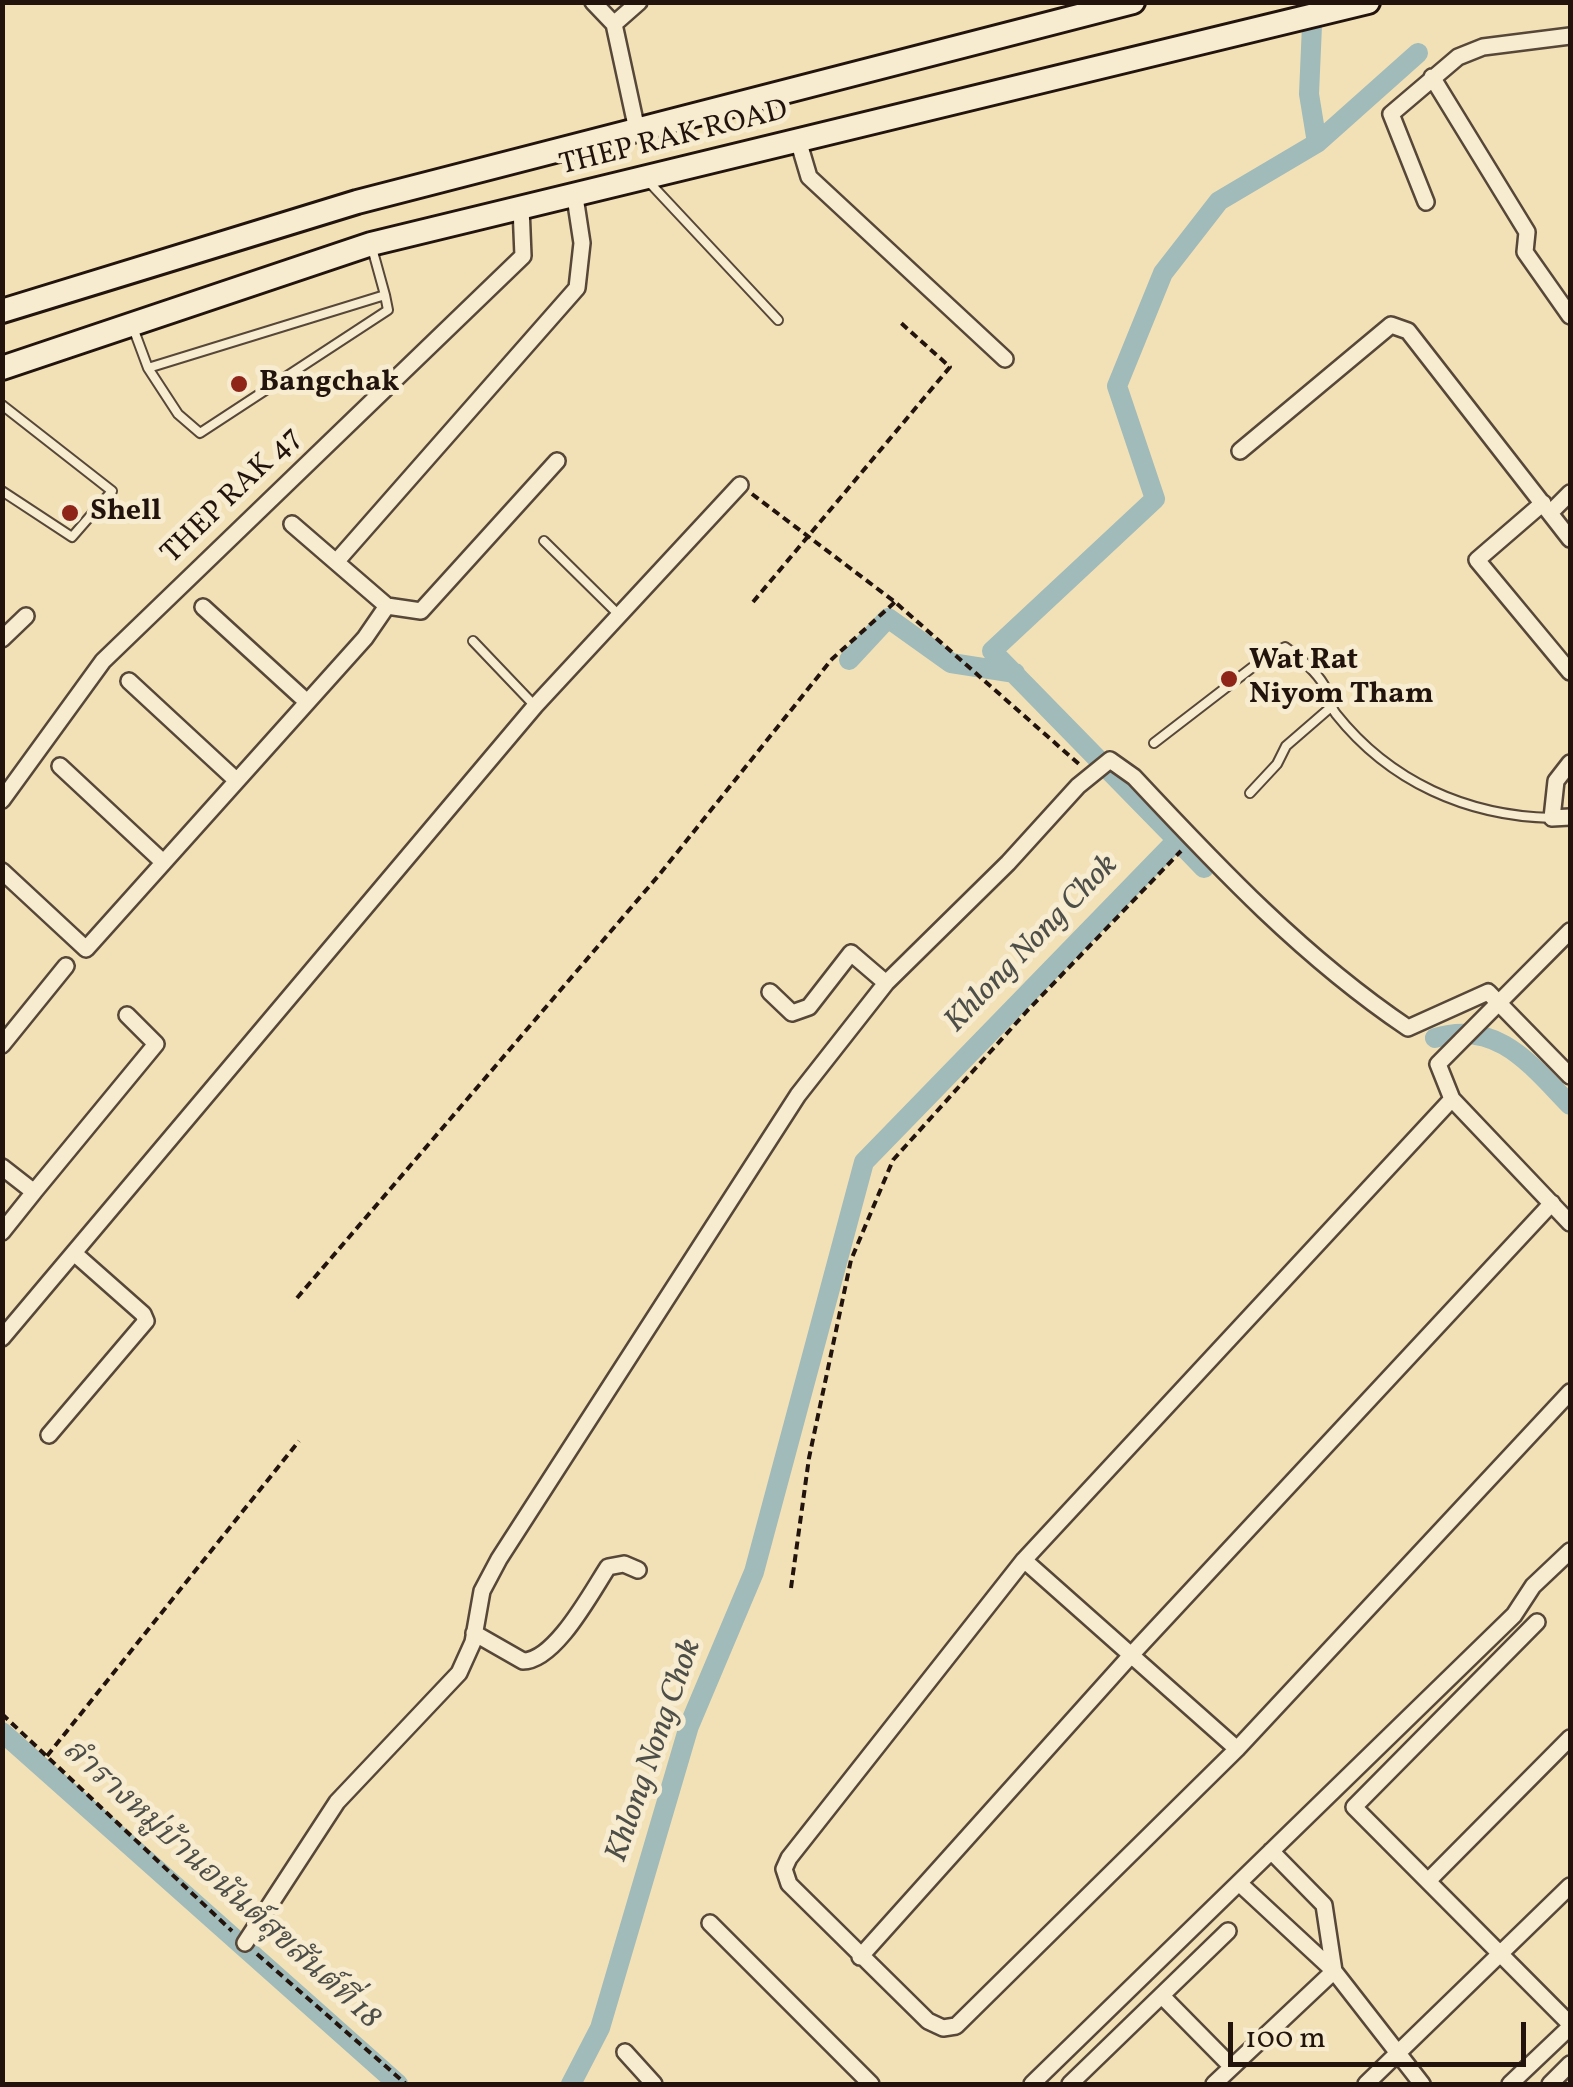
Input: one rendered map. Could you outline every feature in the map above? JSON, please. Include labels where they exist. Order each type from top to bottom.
[{"type":"main road","name":"THEP RAK ROAD","points":[[2,311],[358,202],[1132,2]]},
{"type":"main road","name":"THEP RAK ROAD","points":[[2,368],[370,244],[1363,4]]},
{"type":"street","points":[[593,2],[614,24],[637,130]]},
{"type":"street","points":[[614,24],[640,2]]},
{"type":"street","points":[[1426,202],[1391,114],[1458,57],[1483,47],[1570,36]]},
{"type":"street","points":[[1432,77],[1526,230],[1525,252],[1570,316]]},
{"type":"street","points":[[798,140],[809,177],[1005,359]]},
{"type":"street","points":[[336,562],[577,288],[582,243],[575,197]]},
{"type":"street","name":"THEP RAK 47","points":[[2,800],[103,661],[523,256],[521,207]]},
{"type":"street","points":[[1240,451],[1391,326],[1408,330],[1570,539]]},
{"type":"street","points":[[292,524],[387,606],[420,611],[558,461]]},
{"type":"street","points":[[2,1338],[187,1125],[535,706],[740,485]]},
{"type":"street","points":[[1570,493],[1477,560],[1570,672]]},
{"type":"street","points":[[2,870],[86,948],[307,702],[387,606]]},
{"type":"street","points":[[204,607],[307,702]]},
{"type":"street","points":[[2,639],[26,616]]},
{"type":"street","points":[[129,682],[236,780]]},
{"type":"street","points":[[245,1944],[337,1802],[459,1673],[474,1633],[476,1609],[491,1574],[798,1095],[886,982],[1008,863],[1090,774],[1110,760],[1134,777],[1301,947],[1408,1028],[1488,992],[1495,1004],[1570,1076]]},
{"type":"street","points":[[1570,763],[1556,781],[1552,818],[1570,818]]},
{"type":"street","points":[[60,766],[163,862]]},
{"type":"street","points":[[1570,931],[1438,1064],[1452,1098],[1570,1222]]},
{"type":"street","points":[[770,992],[792,1013],[800,1012],[808,1008],[851,954],[886,982]]},
{"type":"street","points":[[2,1045],[66,966]]},
{"type":"street","points":[[2,1232],[156,1044],[127,1015]]},
{"type":"street","points":[[1452,1098],[1024,1560],[784,1869],[789,1884],[928,2021],[943,2028],[956,2026],[1236,1749],[1570,1392]]},
{"type":"street","points":[[2,1167],[34,1192]]},
{"type":"street","points":[[860,1957],[1133,1653],[1552,1203]]},
{"type":"street","points":[[49,1436],[146,1322],[144,1314],[74,1253]]},
{"type":"street","points":[[1032,2084],[1514,1614],[1533,1586],[1570,1551]]},
{"type":"street","points":[[1024,1560],[1133,1653],[1236,1749]]},
{"type":"street","points":[[474,1633],[523,1661],[532,1661],[552,1648],[608,1567],[624,1564],[638,1570]]},
{"type":"street","points":[[1510,2084],[1570,2026],[1354,1807],[1536,1622]]},
{"type":"street","points":[[1428,1881],[1570,1738]]},
{"type":"street","points":[[1271,1852],[1324,1905],[1334,1972]]},
{"type":"street","points":[[1239,1883],[1334,1972],[1422,2084]]},
{"type":"street","points":[[1366,2084],[1570,1886]]},
{"type":"street","points":[[710,1923],[846,2054],[870,2084]]},
{"type":"street","points":[[1070,2084],[1228,1931]]},
{"type":"street","points":[[1214,2084],[1334,1972]]},
{"type":"street","points":[[1162,1996],[1232,2067]]},
{"type":"street","points":[[625,2052],[652,2084]]},
{"type":"street","points":[[1550,2084],[1570,2064]]},
{"type":"lane","points":[[645,178],[778,320]]},
{"type":"lane","points":[[132,324],[148,368],[178,414],[200,433],[388,310],[370,244]]},
{"type":"lane","points":[[148,368],[384,295]]},
{"type":"lane","points":[[2,405],[112,491],[72,536],[2,491]]},
{"type":"lane","points":[[544,540],[618,614]]},
{"type":"lane","points":[[473,641],[535,706]]},
{"type":"lane","points":[[1154,743],[1283,647],[1322,682],[1331,707],[1407,780],[1454,802],[1505,817],[1552,818]]},
{"type":"lane","points":[[1250,793],[1277,764],[1290,742],[1331,707]]},
{"type":"path","points":[[753,602],[950,367],[901,323]]},
{"type":"path","points":[[740,485],[895,602],[1090,774]]},
{"type":"path","points":[[297,1298],[659,876],[832,659],[895,602]]},
{"type":"path","points":[[791,1588],[808,1458],[850,1260],[893,1160],[1027,1011],[1192,839]]},
{"type":"path","points":[[47,1756],[299,1441]]},
{"type":"path","points":[[2,1714],[245,1944],[406,2084]]},
{"type":"waterway","points":[[1313,2],[1309,94],[1317,143]]},
{"type":"waterway","name":"Khlong Nong Chok","points":[[571,2084],[600,2028],[689,1726],[754,1572],[864,1162],[1177,840],[992,651],[1155,499],[1117,386],[1163,273],[1219,201],[1317,143],[1418,53]]},
{"type":"waterway","points":[[849,660],[888,618],[951,663],[1015,673]]},
{"type":"waterway","points":[[1177,840],[1204,868]]},
{"type":"waterway","points":[[1435,1038],[1457,1034],[1495,1040],[1526,1061],[1570,1105]]},
{"type":"waterway","name":"ลำรางหมู่บ้านอนันต์สุขสันต์ที่ 18","points":[[2,1732],[398,2084]]},
{"type":"place","name":"Bangchak","points":[[239,384]]},
{"type":"place","name":"Shell","points":[[70,513]]},
{"type":"place","name":"Wat Rat Niyom Tham","points":[[1229,679]]}]
